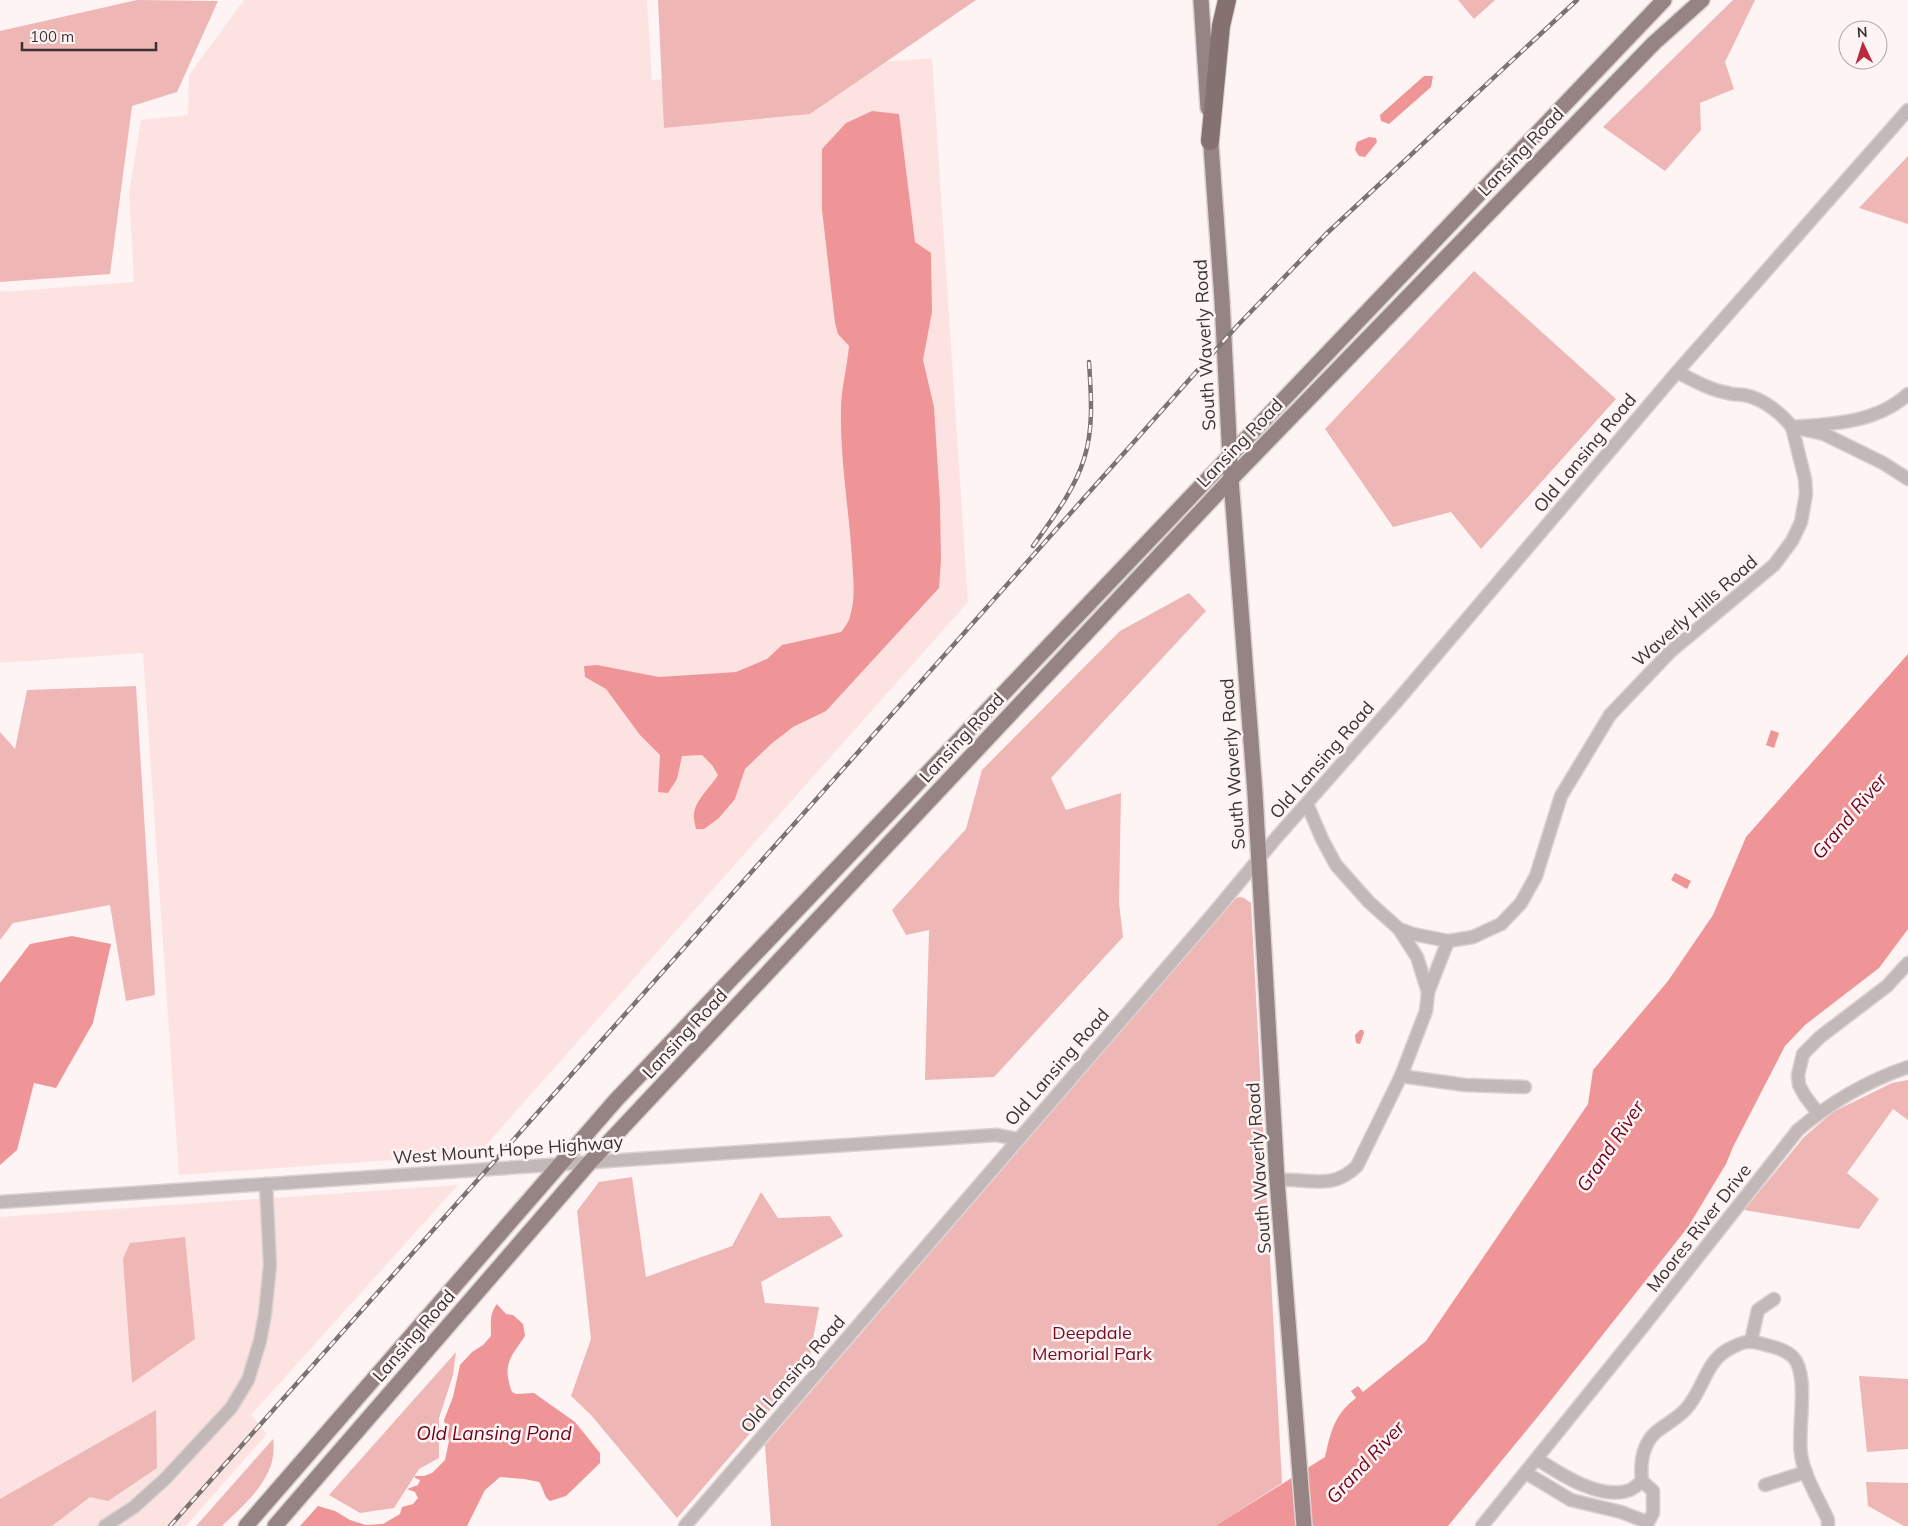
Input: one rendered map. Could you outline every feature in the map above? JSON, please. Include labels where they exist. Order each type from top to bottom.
[{"type":"highway","points":[[1210,140],[1221,26],[1227,0]]},
{"type":"main road","name":"South Waverly Road","points":[[1200,0],[1278,1180],[1304,1526]]},
{"type":"main road","name":"Lansing Road","points":[[246,1526],[616,1100],[1664,0]]},
{"type":"main road","name":"Lansing Road","points":[[274,1526],[590,1162],[1231,479],[1654,43],[1702,0]]},
{"type":"street","name":"Old Lansing Road","points":[[685,1526],[1677,372],[1908,110]]},
{"type":"street","points":[[1677,372],[1728,394],[1745,395],[1785,418],[1792,427],[1824,434],[1884,463],[1908,479]]},
{"type":"street","points":[[1792,427],[1826,425],[1870,417],[1886,410],[1908,394]]},
{"type":"street","name":"Waverly Hills Road","points":[[1448,941],[1473,937],[1501,924],[1521,903],[1536,876],[1561,796],[1610,715],[1670,652],[1774,565],[1792,541],[1801,522],[1806,494],[1805,480],[1792,427]]},
{"type":"street","points":[[1307,804],[1336,865],[1369,902],[1399,929],[1417,957],[1428,992]]},
{"type":"street","points":[[1278,1180],[1332,1181],[1348,1175],[1358,1166],[1401,1076],[1426,1011],[1428,992],[1448,941],[1413,934],[1399,929]]},
{"type":"street","points":[[1818,1113],[1799,1085],[1798,1075],[1804,1054],[1820,1037],[1887,986],[1908,963]]},
{"type":"street","name":"Moores River Drive","points":[[1482,1526],[1798,1130],[1818,1113],[1855,1089],[1884,1075],[1908,1067]]},
{"type":"street","points":[[1401,1076],[1465,1085],[1525,1087]]},
{"type":"street","name":"West Mount Hope Highway","points":[[0,1202],[996,1135],[1018,1139]]},
{"type":"street","points":[[105,1526],[134,1507],[165,1479],[231,1408],[248,1380],[266,1314],[270,1265],[266,1184]]},
{"type":"street","points":[[1751,1340],[1758,1310],[1774,1299]]},
{"type":"street","points":[[1526,1473],[1571,1500],[1621,1512],[1647,1524],[1653,1513],[1653,1491],[1642,1481],[1640,1465],[1646,1447],[1655,1434],[1686,1409],[1696,1396],[1712,1362],[1724,1351],[1751,1340],[1778,1348],[1792,1356],[1798,1364],[1802,1384],[1800,1454],[1806,1472],[1828,1520],[1828,1526]]},
{"type":"street","points":[[1537,1459],[1578,1484],[1612,1492],[1630,1490],[1642,1481]]},
{"type":"street","points":[[1765,1485],[1806,1472]]},
{"type":"shaded area","points":[[244,0],[647,0],[652,80],[932,58],[968,602],[478,1154],[179,1175],[143,653],[0,663],[0,292],[134,282],[129,193],[141,120],[188,115],[189,75]]},
{"type":"shaded area","points":[[458,1185],[251,1415],[267,1434],[186,1526],[0,1526],[0,1217]]},
{"type":"green space","points":[[137,0],[218,1],[177,92],[132,106],[110,274],[0,282],[0,31]]},
{"type":"green space","points":[[658,0],[976,0],[810,114],[664,128]]},
{"type":"green space","points":[[1458,0],[1495,0],[1474,19]]},
{"type":"green space","points":[[1733,0],[1755,0],[1725,62],[1734,89],[1700,103],[1701,130],[1665,171],[1603,127]]},
{"type":"green space","points":[[1908,156],[1908,224],[1859,208]]},
{"type":"green space","points":[[1474,271],[1616,399],[1481,549],[1451,512],[1393,527],[1325,429]]},
{"type":"green space","points":[[1189,593],[1206,611],[1051,778],[1066,810],[1121,793],[1119,903],[1123,937],[994,1077],[925,1080],[929,930],[906,935],[892,910],[966,829],[982,770],[1120,631]]},
{"type":"green space","points":[[136,686],[155,995],[126,1001],[110,905],[13,923],[0,940],[0,732],[15,749],[27,690]]},
{"type":"green space","name":"Deepdale Memorial Park","points":[[1240,897],[1251,903],[1282,1483],[1215,1526],[771,1526],[765,1445],[1236,898]]},
{"type":"green space","points":[[1908,1080],[1908,1120],[1893,1109],[1847,1173],[1879,1199],[1859,1229],[1744,1210],[1804,1137],[1833,1112],[1892,1083]]},
{"type":"green space","points":[[632,1177],[646,1277],[732,1246],[761,1192],[778,1218],[830,1216],[843,1236],[761,1282],[765,1303],[819,1307],[808,1366],[677,1518],[591,1415],[571,1396],[591,1339],[577,1211],[599,1182]]},
{"type":"green space","points":[[185,1237],[195,1339],[132,1383],[123,1259],[130,1243]]},
{"type":"green space","points":[[456,1352],[453,1375],[439,1418],[439,1458],[419,1469],[394,1508],[360,1513],[329,1495]]},
{"type":"green space","points":[[1859,1376],[1908,1379],[1908,1449],[1867,1452]]},
{"type":"green space","points":[[156,1410],[157,1468],[108,1501],[90,1497],[52,1526],[0,1526],[0,1499]]},
{"type":"green space","points":[[273,1439],[274,1452],[271,1465],[259,1488],[222,1526],[196,1526]]},
{"type":"green space","points":[[1866,1482],[1908,1483],[1908,1526],[1904,1526],[1868,1506]]},
{"type":"water","points":[[1424,76],[1433,76],[1431,87],[1389,124],[1381,121],[1380,115]]},
{"type":"water","points":[[872,111],[899,114],[915,242],[931,253],[932,312],[923,360],[934,407],[940,503],[941,560],[939,588],[826,711],[793,727],[771,744],[745,769],[735,799],[719,818],[704,829],[696,829],[695,808],[718,775],[712,765],[702,755],[682,756],[677,779],[668,793],[658,792],[660,755],[640,735],[606,689],[585,677],[584,666],[597,665],[659,677],[736,672],[767,659],[782,645],[841,632],[848,623],[852,609],[854,588],[842,447],[841,410],[849,346],[838,334],[835,323],[822,210],[822,149],[846,123]]},
{"type":"water","points":[[1369,137],[1376,138],[1377,142],[1365,157],[1359,156],[1355,150],[1357,142]]},
{"type":"water","name":"Grand River","points":[[1908,654],[1908,929],[1879,968],[1805,1025],[1785,1046],[1726,1164],[1688,1227],[1544,1409],[1448,1526],[1215,1526],[1325,1457],[1334,1424],[1343,1411],[1356,1398],[1351,1391],[1358,1386],[1363,1392],[1426,1341],[1588,1104],[1593,1070],[1668,981],[1713,915],[1746,837]]},
{"type":"water","points":[[1771,730],[1779,733],[1774,748],[1766,745]]},
{"type":"water","points":[[1675,873],[1691,881],[1687,889],[1671,880]]},
{"type":"water","points":[[72,936],[111,944],[93,1023],[56,1088],[34,1083],[17,1150],[0,1165],[0,983],[30,944]]},
{"type":"water","points":[[1360,1030],[1363,1030],[1364,1033],[1360,1044],[1356,1043],[1355,1035]]},
{"type":"water","name":"Old Lansing Pond","points":[[497,1304],[506,1314],[513,1315],[523,1324],[525,1336],[512,1356],[508,1368],[512,1392],[516,1394],[534,1393],[575,1422],[600,1453],[600,1463],[566,1496],[550,1501],[539,1482],[500,1477],[485,1490],[467,1526],[300,1526],[318,1506],[335,1511],[350,1520],[366,1525],[383,1524],[400,1514],[402,1507],[413,1504],[418,1498],[415,1492],[407,1489],[418,1485],[420,1480],[415,1478],[415,1476],[424,1476],[432,1473],[445,1460],[449,1441],[444,1420],[453,1397],[460,1365],[491,1336],[492,1315]]},
{"type":"railway","points":[[170,1526],[1237,326],[1326,234],[1577,0]]},
{"type":"railway","points":[[1033,546],[1068,493],[1084,459],[1091,423],[1089,362]]}]
